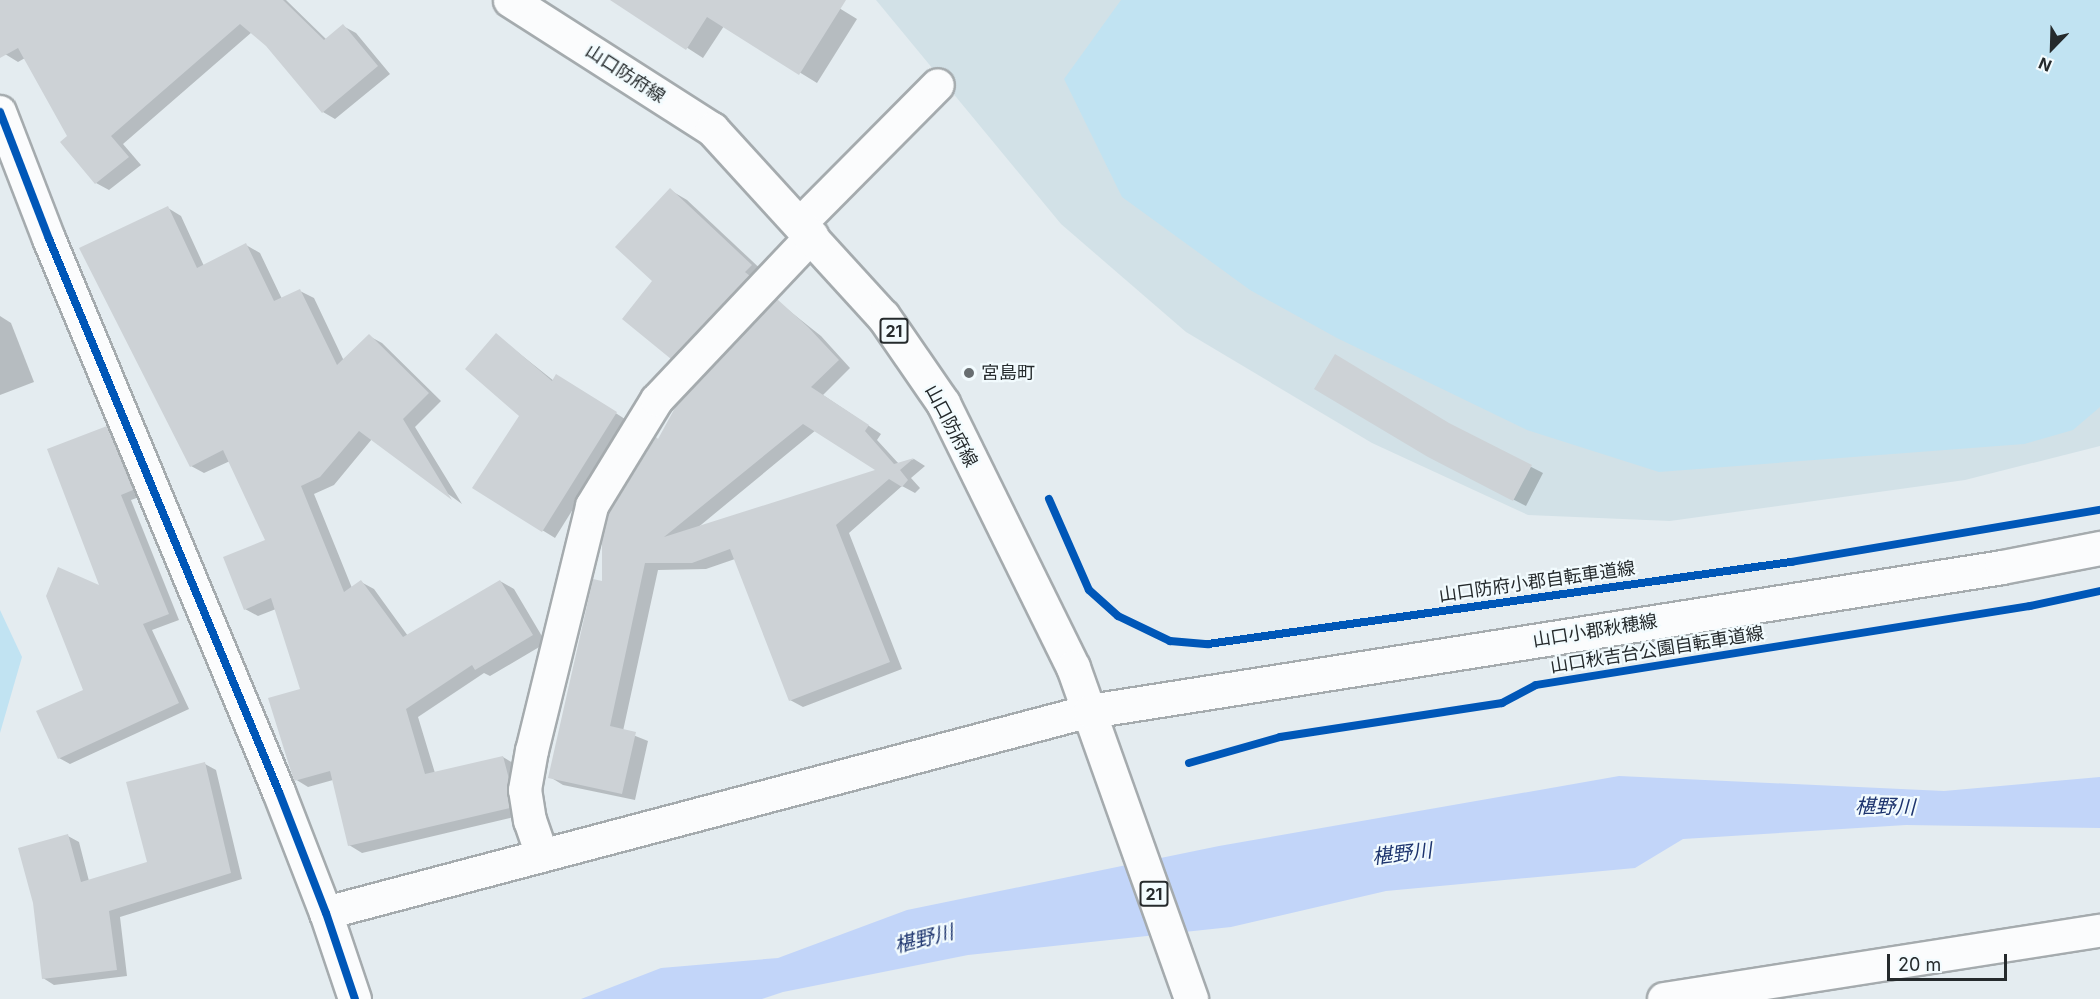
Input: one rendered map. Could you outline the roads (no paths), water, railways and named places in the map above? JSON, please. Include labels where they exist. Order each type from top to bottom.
[{"type":"main road","name":"山口防府線","points":[[510,0],[712,129],[807,229],[883,316],[943,403],[1072,667],[1090,711],[1191,999]]},
{"type":"main road","name":"山口小郡秋穂線","points":[[1090,711],[1990,569],[2100,548]]},
{"type":"street","points":[[542,855],[530,821],[525,790],[540,716],[592,506],[657,400],[807,229],[938,85]]},
{"type":"street","points":[[0,112],[53,250],[279,792],[355,999]]},
{"type":"street","points":[[329,923],[542,855],[1090,711]]},
{"type":"street","points":[[1664,999],[2100,931]]},
{"type":"water","name":"椹野川","points":[[1619,776],[1944,791],[2100,777],[2100,828],[1906,825],[1683,839],[1635,868],[1386,891],[1231,927],[968,955],[783,992],[762,999],[581,999],[661,968],[778,958],[907,910],[1219,846]]},
{"type":"place","name":"宮島町","points":[[969,373]]}]
